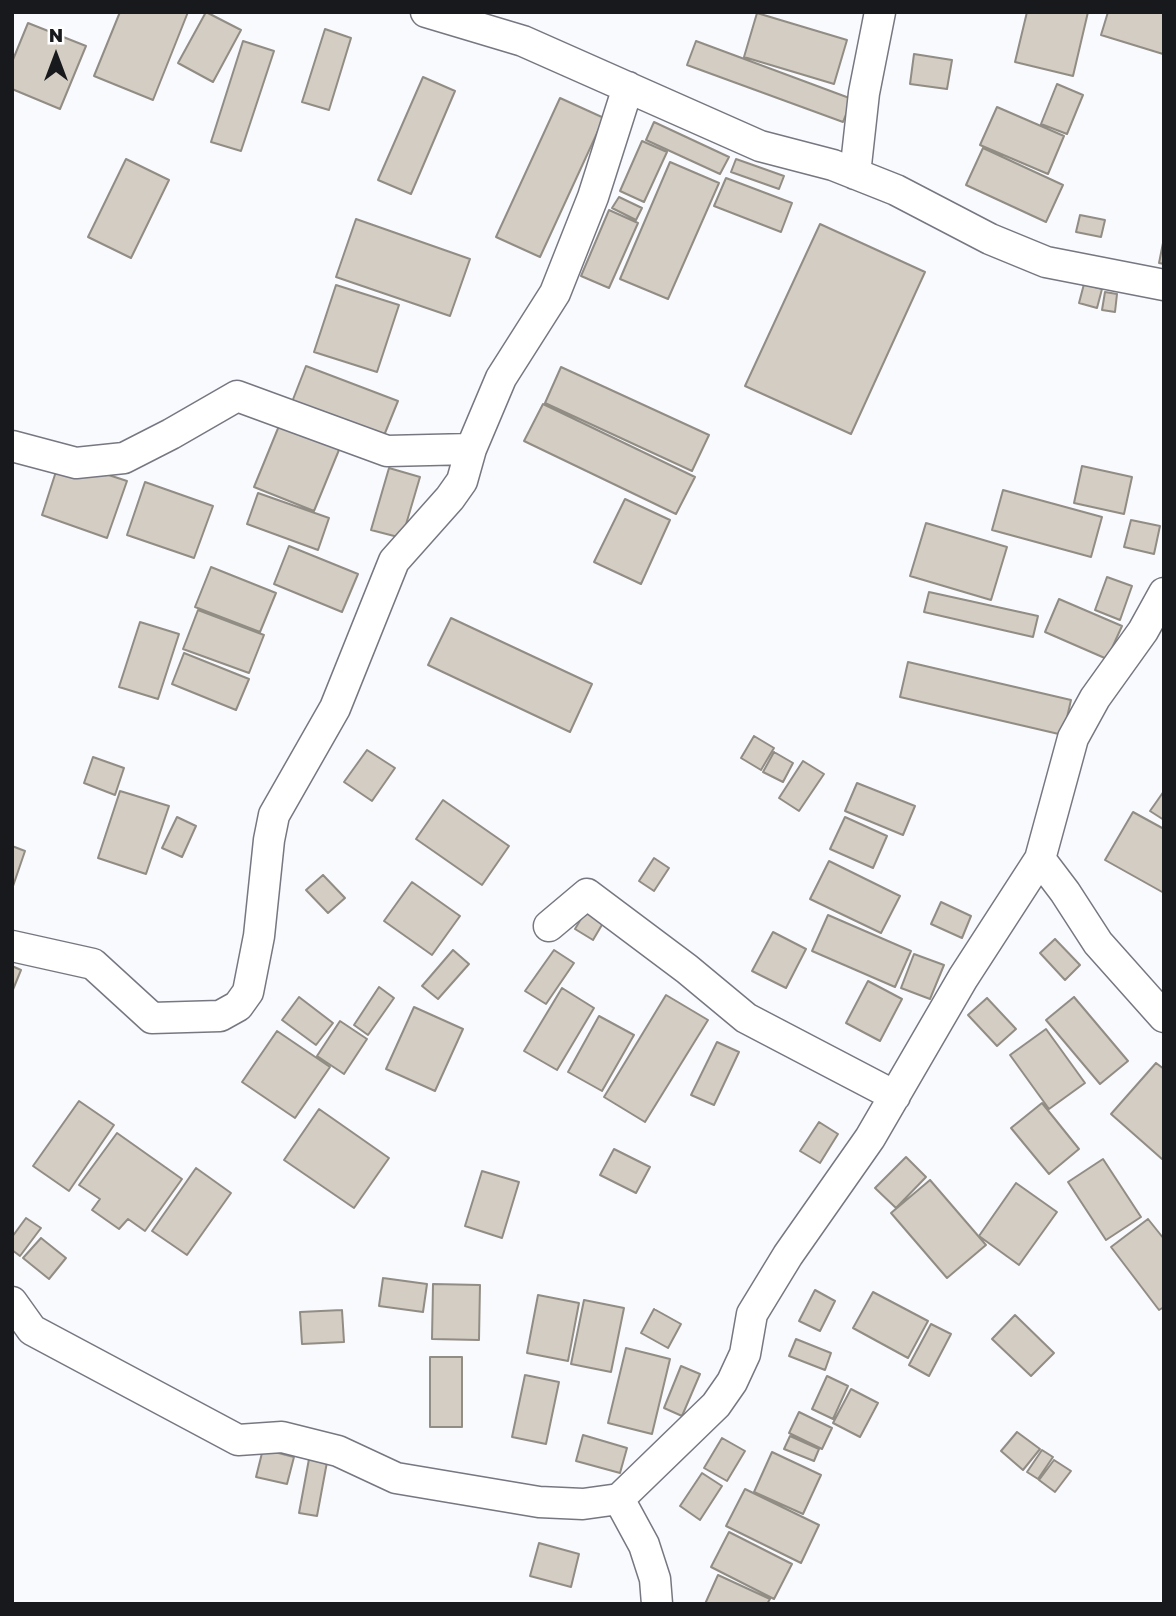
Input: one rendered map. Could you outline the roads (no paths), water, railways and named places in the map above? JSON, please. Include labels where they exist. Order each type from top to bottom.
[{"type":"street","points":[[426,12],[461,17],[523,41],[760,146],[833,165],[896,190],[990,239],[1046,262],[1164,285]]},
{"type":"street","points":[[855,174],[864,93],[880,12]]},
{"type":"street","points":[[12,946],[93,964],[152,1018],[220,1017],[238,1006],[248,992],[259,936],[274,815],[335,708],[394,561],[450,498],[461,481],[471,449],[501,378],[555,293],[593,197],[628,87]]},
{"type":"street","points":[[12,446],[76,463],[124,458],[237,396],[387,451],[471,449]]},
{"type":"street","points":[[12,1302],[32,1330],[238,1440],[282,1437],[338,1451],[397,1478],[539,1502],[583,1504],[619,1499],[716,1405],[732,1382],[745,1354],[752,1314],[788,1255],[870,1138],[963,978],[1040,859],[1073,738],[1095,698],[1163,598]]},
{"type":"street","points":[[1040,859],[1098,943],[1164,1017]]},
{"type":"street","points":[[549,926],[587,894],[687,969],[746,1018],[895,1096]]},
{"type":"street","points":[[619,1499],[644,1545],[655,1579],[657,1604]]}]
